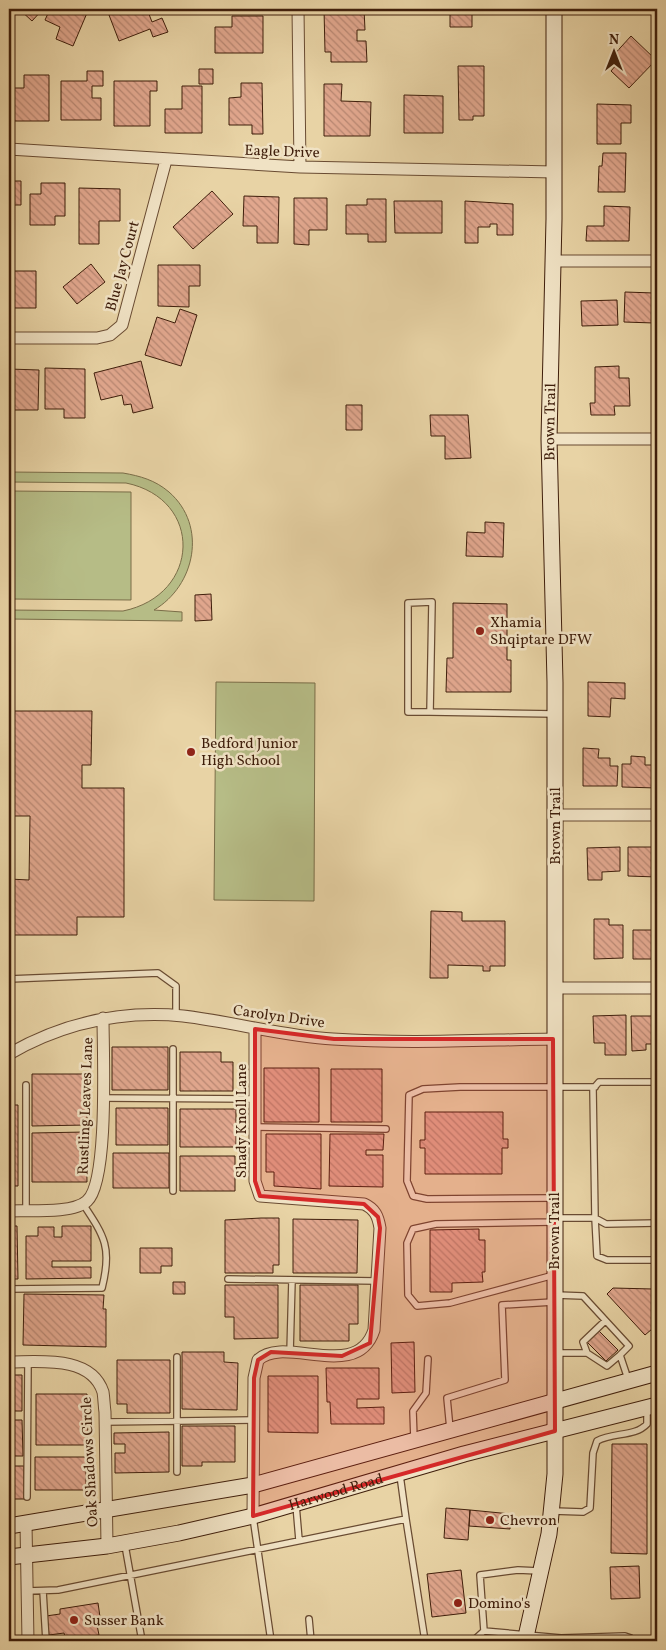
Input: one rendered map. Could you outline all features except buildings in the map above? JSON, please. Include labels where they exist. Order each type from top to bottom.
[{"type":"street","points":[[298,9],[300,167]]},
{"type":"street","name":"Brown Trail","points":[[526,1639],[542,1571],[551,1511],[555,1431],[553,1039],[555,714],[549,439],[553,261],[554,9]]},
{"type":"street","name":"Eagle Drive","points":[[9,149],[300,167],[554,172]]},
{"type":"street","name":"Blue Jay Court","points":[[9,338],[98,338],[110,335],[122,324],[166,160]]},
{"type":"street","points":[[553,261],[657,261]]},
{"type":"street","points":[[549,439],[657,439]]},
{"type":"street","points":[[555,815],[657,815]]},
{"type":"street","points":[[554,988],[657,988]]},
{"type":"street","name":"Carolyn Drive","points":[[9,1054],[60,1028],[103,1018],[176,1016],[284,1034],[343,1039],[553,1039]]},
{"type":"street","name":"Rustling Leaves Lane","points":[[83,1204],[96,1189],[99,1178],[103,1018]]},
{"type":"street","name":"Shady Knoll Lane","points":[[253,1516],[254,1378],[258,1360],[271,1352],[342,1356],[361,1349],[370,1343],[374,1330],[380,1228],[378,1217],[371,1207],[364,1204],[260,1196],[255,1181],[255,1029]]},
{"type":"street","points":[[9,1211],[64,1210],[83,1204]]},
{"type":"street","name":"Oak Shadows Circle","points":[[9,1362],[76,1366],[88,1372],[102,1391],[105,1422],[107,1546]]},
{"type":"street","name":"Harwood Road","points":[[9,1526],[253,1485],[657,1373]]},
{"type":"street","name":"Harwood Road","points":[[9,1557],[107,1546],[253,1516],[296,1505],[400,1473],[652,1406]]},
{"type":"street","points":[[26,1524],[28,1641]]},
{"type":"lane","points":[[430,712],[432,602],[408,603],[408,712],[555,714]]},
{"type":"lane","points":[[9,979],[158,973],[176,986],[176,1016]]},
{"type":"lane","points":[[173,1049],[173,1191]]},
{"type":"lane","points":[[657,1082],[600,1082],[593,1089],[597,1256],[606,1260],[657,1260]]},
{"type":"lane","points":[[26,1085],[26,1210]]},
{"type":"lane","points":[[553,1198],[427,1199],[413,1196],[407,1181],[409,1095],[423,1089],[460,1087],[553,1088],[595,1086]]},
{"type":"lane","points":[[102,1098],[255,1099]]},
{"type":"lane","points":[[255,1126],[386,1128]]},
{"type":"lane","points":[[9,1289],[102,1288],[107,1269],[107,1246],[83,1204]]},
{"type":"lane","points":[[554,1275],[450,1303],[417,1306],[408,1295],[407,1243],[413,1228],[436,1224],[595,1218],[606,1224],[657,1224]]},
{"type":"lane","points":[[228,1279],[377,1281]]},
{"type":"lane","points":[[290,1353],[292,1280]]},
{"type":"lane","points":[[450,1431],[447,1398],[505,1380],[502,1305],[583,1296],[629,1346],[607,1366],[587,1353],[554,1353]]},
{"type":"lane","points":[[587,1353],[583,1342],[605,1321]]},
{"type":"lane","points":[[620,1355],[628,1381]]},
{"type":"lane","points":[[177,1357],[177,1472]]},
{"type":"lane","points":[[414,1441],[413,1411],[426,1393],[428,1359]]},
{"type":"lane","points":[[27,1497],[28,1362]]},
{"type":"lane","points":[[551,1511],[583,1512],[590,1508],[593,1453],[597,1441],[641,1430],[648,1424],[652,1406]]},
{"type":"lane","points":[[105,1422],[254,1420]]},
{"type":"lane","points":[[400,1473],[425,1641]]},
{"type":"lane","points":[[296,1505],[299,1540]]},
{"type":"lane","points":[[253,1516],[256,1550],[271,1641]]},
{"type":"lane","points":[[27,1591],[58,1590],[406,1519]]},
{"type":"lane","points":[[124,1543],[142,1641]]},
{"type":"lane","points":[[474,1641],[484,1631],[480,1575],[518,1570],[542,1571]]},
{"type":"lane","points":[[43,1591],[46,1641]]},
{"type":"lane","points":[[308,1619],[311,1641]]},
{"type":"lane","points":[[484,1631],[526,1639],[625,1636],[631,1638],[631,1641]]},
{"type":"highlighted area","points":[[255,1029],[334,1039],[553,1039],[555,1431],[253,1516],[254,1378],[258,1360],[271,1352],[342,1356],[370,1343],[380,1228],[378,1217],[364,1204],[260,1196],[255,1181]]},
{"type":"green space","points":[[9,472],[123,473],[147,479],[169,492],[181,506],[189,521],[192,555],[187,571],[179,586],[168,599],[154,610],[182,612],[182,621],[9,619],[9,610],[123,611],[149,602],[167,586],[179,568],[183,547],[180,526],[169,508],[151,492],[126,483],[9,482]]},
{"type":"green space","points":[[9,491],[131,492],[131,600],[9,599]]},
{"type":"green space","points":[[216,682],[315,683],[314,901],[214,900]]},
{"type":"place","name":"Xhamia Shqiptare DFW","points":[[480,631]]},
{"type":"place","name":"Bedford Junior High School","points":[[191,752]]},
{"type":"place","name":"Chevron","points":[[490,1520]]},
{"type":"place","name":"Domino's","points":[[458,1603]]},
{"type":"place","name":"Susser Bank","points":[[74,1620]]}]
